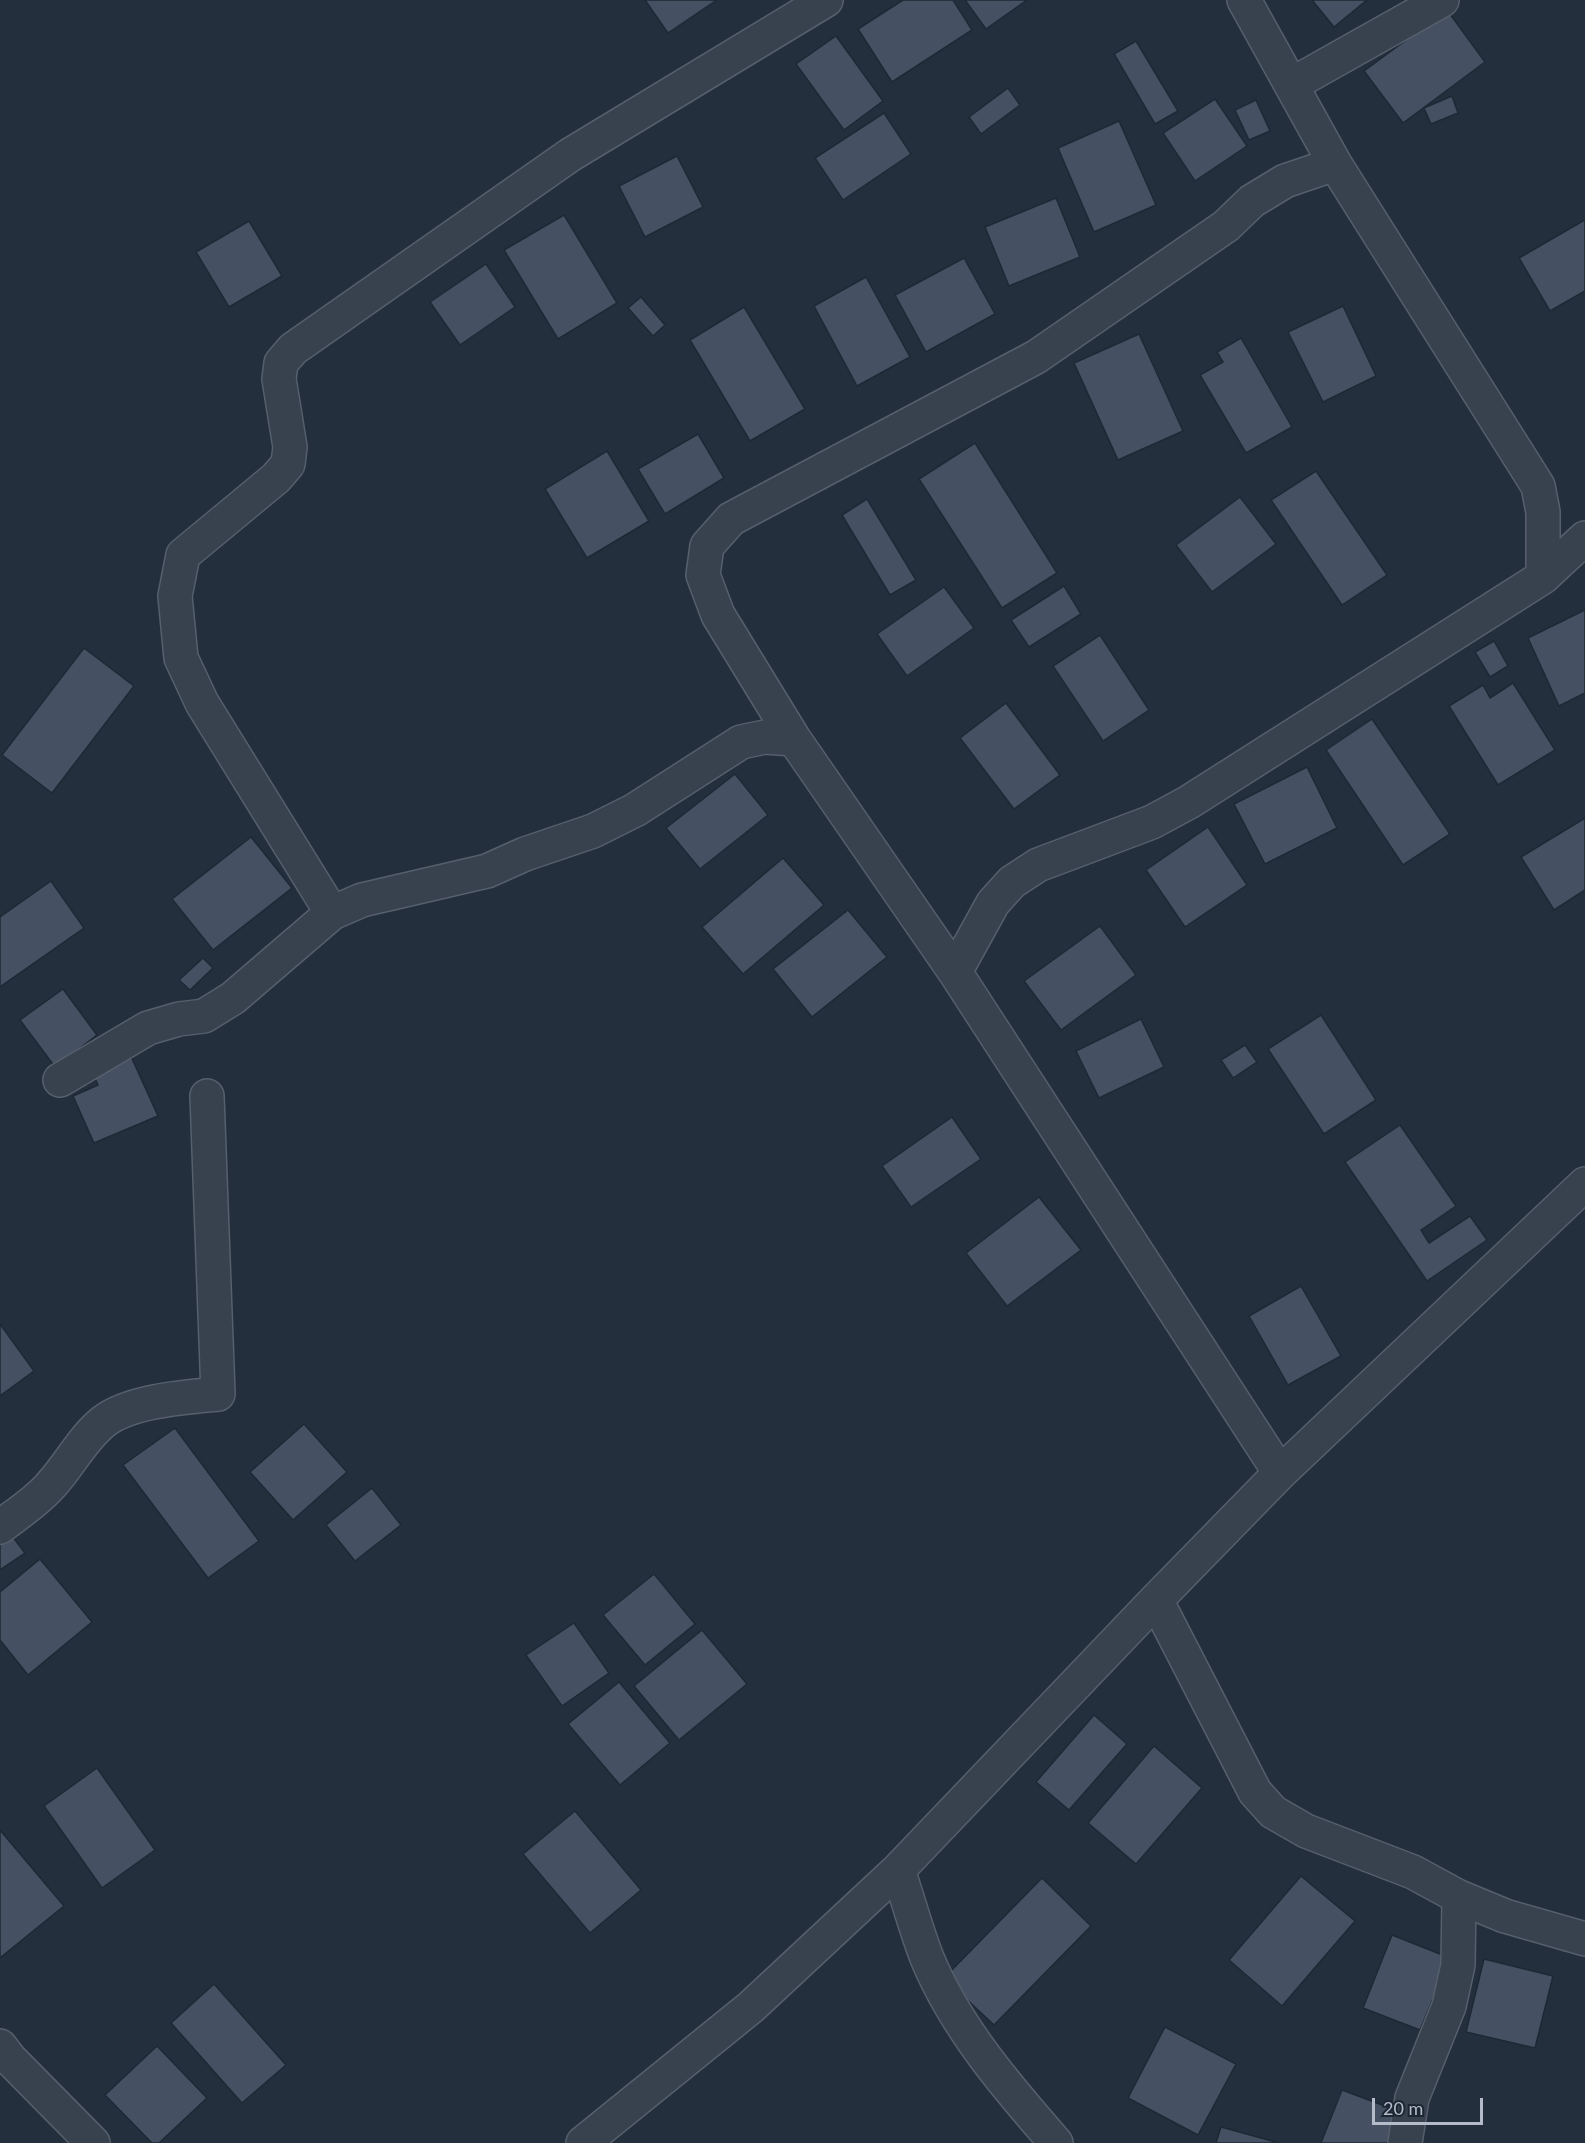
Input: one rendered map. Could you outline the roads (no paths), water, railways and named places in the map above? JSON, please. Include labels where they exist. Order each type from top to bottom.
[{"type":"street","points":[[332,913],[202,703],[181,658],[175,596],[183,555],[276,478],[288,464],[290,447],[279,379],[281,363],[293,349],[570,155],[826,0]]},
{"type":"street","points":[[1244,0],[1335,164],[1538,486],[1543,512],[1543,577]]},
{"type":"street","points":[[1292,85],[1442,0]]},
{"type":"street","points":[[1281,1473],[955,972],[794,739],[718,615],[703,575],[707,546],[731,519],[1036,357],[1226,226],[1252,201],[1285,181],[1335,164]]},
{"type":"street","points":[[955,972],[993,903],[1012,882],[1038,865],[1152,822],[1189,802],[1543,577],[1585,538]]},
{"type":"street","points":[[60,1080],[148,1028],[179,1019],[204,1016],[233,998],[332,913],[362,900],[487,871],[525,854],[593,831],[635,810],[741,742],[765,737],[794,739]]},
{"type":"street","points":[[0,1527],[50,1486],[85,1440],[104,1421],[129,1409],[171,1398],[218,1394],[207,1096]]},
{"type":"street","points":[[584,2143],[751,2007],[898,1870],[1281,1473],[1585,1184]]},
{"type":"street","points":[[1156,1600],[1255,1792],[1274,1812],[1306,1831],[1413,1872],[1459,1897],[1505,1916],[1585,1939]]},
{"type":"street","points":[[898,1870],[927,1958],[944,1992],[1006,2086],[1056,2143]]},
{"type":"street","points":[[1405,2143],[1413,2098],[1449,2006],[1458,1965],[1459,1897]]},
{"type":"street","points":[[3,2055],[93,2143]]}]
